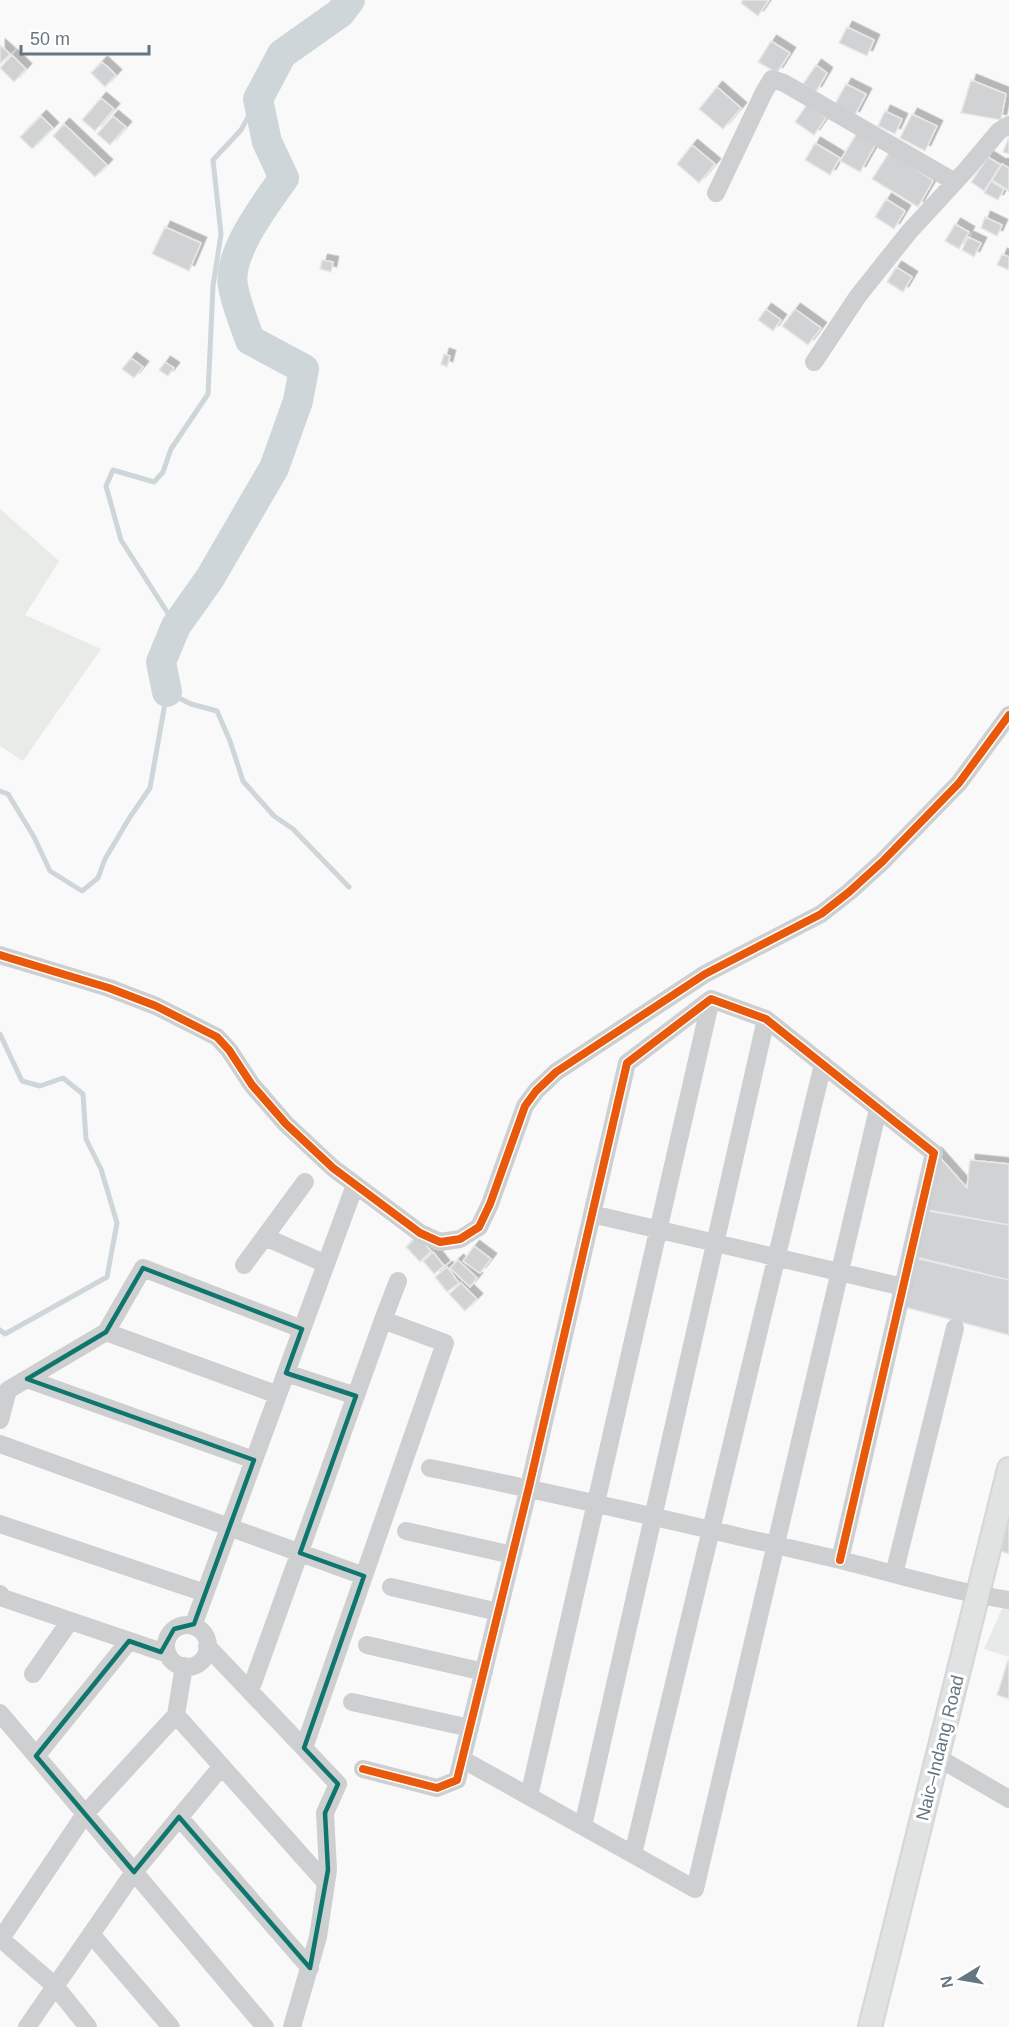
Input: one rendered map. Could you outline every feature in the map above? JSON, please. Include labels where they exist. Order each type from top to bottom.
[{"type":"main road","name":"Naic–Indang Road","points":[[870,2027],[1009,1469]]},
{"type":"street","points":[[716,193],[772,79],[784,83],[955,182]]},
{"type":"street","points":[[814,362],[858,296],[909,232],[999,130],[1009,125]]},
{"type":"street","points":[[0,956],[110,988],[156,1006],[217,1037],[229,1050],[252,1085],[286,1124],[333,1168],[420,1233],[440,1242],[460,1239],[479,1227],[490,1204],[525,1106],[536,1090],[566,1066],[705,974],[821,914],[849,892],[882,862],[959,783],[1009,716]]},
{"type":"street","points":[[711,999],[766,1019],[934,1153],[840,1560]]},
{"type":"street","points":[[363,1769],[437,1788],[457,1780],[529,1487],[627,1064],[711,999]]},
{"type":"street","points":[[529,1796],[711,999]]},
{"type":"street","points":[[583,1826],[766,1019]]},
{"type":"street","points":[[633,1854],[823,1064]]},
{"type":"street","points":[[462,1759],[695,1889],[879,1109]]},
{"type":"street","points":[[244,1265],[305,1182]]},
{"type":"street","points":[[193,1626],[355,1185]]},
{"type":"street","points":[[592,1214],[903,1287]]},
{"type":"street","points":[[265,1237],[326,1264]]},
{"type":"street","points":[[0,1420],[8,1390],[106,1332],[142,1268],[302,1329]]},
{"type":"street","points":[[250,1691],[398,1281]]},
{"type":"street","points":[[304,1748],[445,1343],[383,1320]]},
{"type":"street","points":[[894,1574],[956,1328]]},
{"type":"street","points":[[106,1332],[278,1395]]},
{"type":"street","points":[[286,1373],[356,1396]]},
{"type":"street","points":[[27,1379],[254,1461]]},
{"type":"street","points":[[0,1444],[364,1576]]},
{"type":"street","points":[[430,1468],[529,1487],[978,1595],[1009,1600]]},
{"type":"street","points":[[0,1524],[205,1593]]},
{"type":"street","points":[[406,1531],[512,1555]]},
{"type":"street","points":[[391,1587],[498,1612]]},
{"type":"street","points":[[0,1594],[3,1598],[168,1654],[177,1664],[184,1666],[197,1664],[206,1653],[204,1634],[193,1626],[180,1626],[166,1640],[168,1654]]},
{"type":"street","points":[[33,1674],[70,1621]]},
{"type":"street","points":[[36,1756],[129,1641]]},
{"type":"street","points":[[367,1645],[484,1672]]},
{"type":"street","points":[[207,1646],[338,1784],[325,1813],[328,1870],[318,1937],[292,2027]]},
{"type":"street","points":[[88,2027],[55,1986],[0,1939],[85,1814],[176,1715],[184,1666]]},
{"type":"street","points":[[352,1702],[470,1728]]},
{"type":"street","points":[[0,1713],[264,2027]]},
{"type":"street","points":[[176,1715],[326,1883]]},
{"type":"street","points":[[937,1757],[1009,1799]]},
{"type":"street","points":[[27,2027],[134,1872],[222,1766]]},
{"type":"street","points":[[179,1817],[310,1968]]},
{"type":"street","points":[[91,1934],[171,2027]]},
{"type":"highlighted area","points":[[143,1268],[302,1329],[286,1373],[356,1396],[300,1553],[364,1576],[304,1748],[338,1784],[325,1813],[328,1870],[310,1968],[179,1817],[134,1872],[36,1756],[129,1641],[161,1652],[174,1629],[194,1624],[254,1460],[27,1379],[106,1332]]},
{"type":"shaded area","points":[[0,509],[59,561],[25,615],[101,649],[23,761],[0,746]]},
{"type":"shaded area","points":[[1009,1593],[1009,1657],[984,1649]]},
{"type":"building","points":[[743,0],[769,0],[758,16],[741,3]]},
{"type":"building","points":[[847,27],[874,40],[867,56],[839,43]]},
{"type":"building","points":[[771,41],[790,53],[777,73],[758,62]]},
{"type":"building","points":[[0,45],[10,54],[0,64]]},
{"type":"building","points":[[12,55],[26,69],[14,82],[0,68]]},
{"type":"building","points":[[102,62],[116,75],[105,87],[91,73]]},
{"type":"building","points":[[816,65],[827,73],[816,92],[803,84]]},
{"type":"building","points":[[971,80],[1006,94],[1001,120],[961,113]]},
{"type":"building","points":[[846,84],[866,94],[854,117],[834,106]]},
{"type":"building","points":[[717,87],[741,108],[723,129],[699,109]]},
{"type":"building","points":[[101,98],[114,109],[95,131],[82,120]]},
{"type":"building","points":[[807,104],[826,118],[814,135],[795,122]]},
{"type":"building","points":[[885,111],[902,119],[895,134],[878,126]]},
{"type":"building","points":[[912,114],[937,126],[925,151],[900,138]]},
{"type":"building","points":[[41,116],[53,128],[32,149],[20,137]]},
{"type":"building","points":[[113,116],[126,127],[110,145],[97,134]]},
{"type":"building","points":[[64,124],[107,165],[95,177],[53,136]]},
{"type":"building","points":[[858,131],[877,142],[860,172],[840,161]]},
{"type":"building","points":[[1009,137],[1009,154],[1003,152]]},
{"type":"building","points":[[815,143],[840,158],[830,175],[805,160]]},
{"type":"building","points":[[692,145],[715,164],[699,183],[677,164]]},
{"type":"building","points":[[890,151],[933,181],[918,207],[872,179]]},
{"type":"building","points":[[988,157],[1001,165],[984,191],[971,182]]},
{"type":"building","points":[[1002,164],[1009,168],[1009,191],[992,180]]},
{"type":"building","points":[[991,181],[1004,189],[998,200],[984,193]]},
{"type":"building","points":[[886,199],[905,211],[894,229],[875,217]]},
{"type":"building","points":[[985,217],[1002,225],[997,236],[981,228]]},
{"type":"building","points":[[955,224],[969,232],[959,249],[945,241]]},
{"type":"building","points":[[165,227],[201,243],[189,271],[152,254]]},
{"type":"building","points":[[968,237],[981,243],[974,257],[962,250]]},
{"type":"building","points":[[1002,254],[1009,257],[1009,270],[997,265]]},
{"type":"building","points":[[322,260],[333,262],[331,272],[320,269]]},
{"type":"building","points":[[896,267],[912,277],[903,292],[887,282]]},
{"type":"building","points":[[766,309],[781,320],[773,331],[758,320]]},
{"type":"building","points":[[795,309],[821,328],[808,345],[782,326]]},
{"type":"building","points":[[444,354],[450,356],[447,367],[441,364]]},
{"type":"building","points":[[131,358],[143,367],[134,378],[122,369]]},
{"type":"building","points":[[165,362],[174,368],[168,376],[159,370]]},
{"type":"building","points":[[936,1153],[967,1188],[970,1160],[1009,1164],[1009,1225],[923,1209]]},
{"type":"building","points":[[923,1210],[1009,1225],[1009,1280],[912,1256]]},
{"type":"building","points":[[417,1236],[431,1251],[420,1262],[406,1247]]},
{"type":"building","points":[[474,1246],[491,1259],[480,1273],[463,1261]]},
{"type":"building","points":[[433,1252],[444,1266],[434,1274],[423,1261]]},
{"type":"building","points":[[911,1257],[1009,1280],[1009,1335],[900,1306]]},
{"type":"building","points":[[458,1260],[477,1278],[470,1287],[450,1268]]},
{"type":"building","points":[[447,1267],[459,1283],[447,1292],[435,1277]]},
{"type":"building","points":[[461,1283],[477,1299],[465,1311],[449,1294]]},
{"type":"building","points":[[1009,1518],[1009,1554],[998,1550]]},
{"type":"building","points":[[1009,1660],[1009,1699],[997,1695]]},
{"type":"waterway","points":[[167,692],[161,662],[176,626],[210,578],[274,468],[298,401],[304,369],[250,340],[233,286],[233,273],[242,244],[258,215],[284,178],[267,142],[258,99],[282,54],[340,13],[350,0]]},
{"type":"waterway","points":[[176,626],[121,540],[106,486],[113,470],[154,482],[163,472],[171,449],[208,394],[213,286],[221,234],[213,160],[241,130],[258,99]]},
{"type":"waterway","points":[[0,791],[8,794],[34,837],[50,871],[82,891],[98,878],[105,859],[150,788],[167,692],[191,704],[217,711],[243,781],[274,816],[293,829],[349,887]]},
{"type":"waterway","points":[[0,1034],[22,1081],[40,1086],[63,1078],[83,1094],[86,1139],[101,1169],[117,1223],[107,1277],[5,1334],[0,1330]]},
{"type":"cycle path","points":[[0,955],[109,988],[156,1006],[217,1037],[229,1050],[252,1085],[286,1124],[333,1168],[420,1233],[440,1242],[460,1239],[479,1227],[490,1204],[525,1106],[536,1091],[556,1072],[705,974],[821,914],[849,892],[882,862],[959,783],[1009,715]]},
{"type":"cycle path","points":[[363,1769],[437,1788],[457,1780],[529,1487],[627,1063],[711,999],[766,1019],[934,1153],[840,1560]]}]
